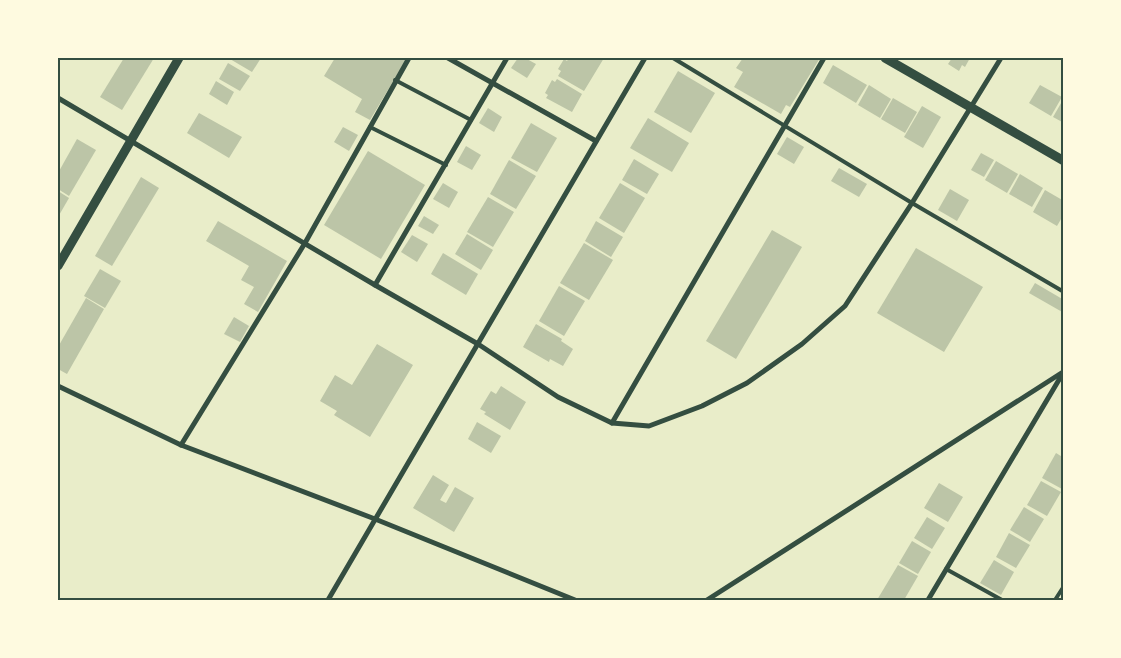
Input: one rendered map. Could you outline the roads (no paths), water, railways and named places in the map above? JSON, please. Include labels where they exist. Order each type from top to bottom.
[{"type":"street","points":[[58,266],[179,58]]},
{"type":"street","points":[[181,445],[305,243],[409,58]]},
{"type":"street","points":[[448,58],[596,141]]},
{"type":"street","points":[[375,285],[507,58]]},
{"type":"street","points":[[328,600],[646,58]]},
{"type":"street","points":[[612,423],[824,58]]},
{"type":"street","points":[[885,58],[1064,161]]},
{"type":"street","points":[[58,98],[478,344],[558,397],[612,423],[649,426],[702,406],[747,383],[802,344],[845,306],[912,203],[1001,58]]},
{"type":"street","points":[[928,600],[1063,372]]},
{"type":"street","points":[[707,600],[1063,372]]},
{"type":"street","points":[[58,386],[181,445],[375,519],[575,600]]},
{"type":"lane","points":[[673,58],[912,203],[1064,292]]},
{"type":"lane","points":[[396,80],[471,120]]},
{"type":"lane","points":[[370,127],[446,165]]},
{"type":"lane","points":[[946,570],[1002,600]]},
{"type":"lane","points":[[1055,600],[1064,586]]}]
